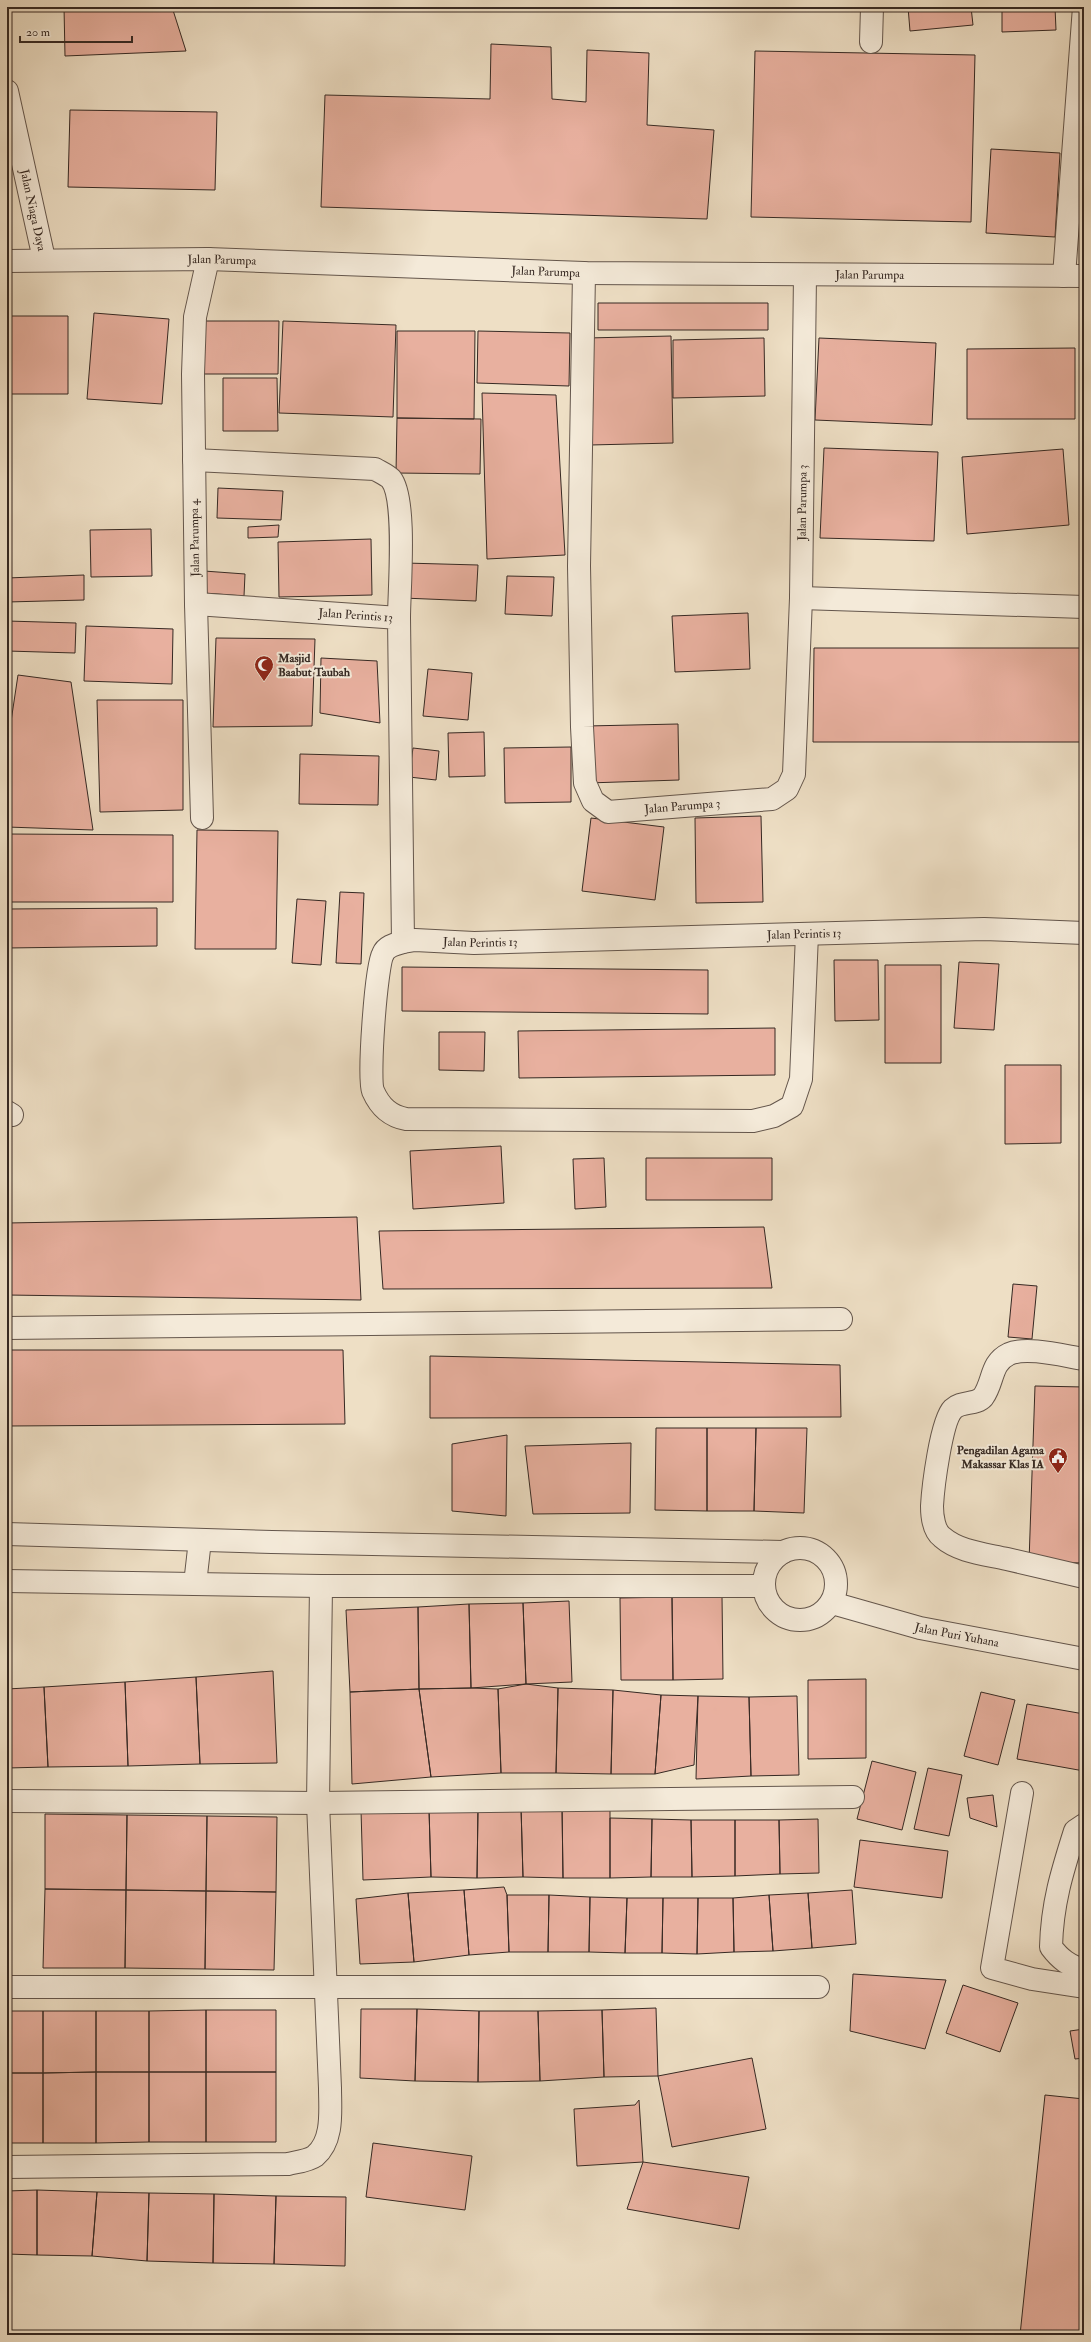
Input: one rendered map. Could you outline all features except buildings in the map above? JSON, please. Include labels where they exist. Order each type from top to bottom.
[{"type":"street","points":[[871,42],[872,7]]},
{"type":"street","points":[[1074,276],[1084,7]]},
{"type":"street","name":"Jalan Niaga Daya","points":[[7,91],[44,259]]},
{"type":"street","name":"Jalan Parumpa","points":[[7,261],[44,259],[208,259],[584,273],[1074,276]]},
{"type":"street","name":"Jalan Parumpa 4","points":[[202,818],[196,604],[194,460],[195,317],[208,259]]},
{"type":"street","name":"Jalan Parumpa 3","points":[[584,273],[579,566],[585,783],[593,801],[608,812],[753,802],[772,799],[782,794],[794,774],[801,598],[805,275]]},
{"type":"street","points":[[194,460],[375,469],[391,479],[398,494],[400,514],[399,618]]},
{"type":"street","points":[[801,598],[1084,607]]},
{"type":"street","name":"Jalan Perintis 13","points":[[196,604],[399,618],[403,942],[415,940],[474,943],[984,929],[1084,933]]},
{"type":"street","points":[[403,942],[393,944],[383,953],[376,979],[373,1090],[383,1107],[392,1116],[406,1119],[753,1121],[774,1116],[792,1106],[801,1079],[807,934]]},
{"type":"street","points":[[7,1328],[841,1319]]},
{"type":"street","points":[[1084,1359],[1031,1351],[1009,1354],[1000,1361],[993,1368],[983,1396],[977,1401],[957,1406],[952,1410],[945,1423],[932,1507],[934,1525],[940,1536],[961,1549],[1084,1577]]},
{"type":"street","points":[[7,1534],[200,1540],[783,1552],[804,1547],[823,1555],[835,1572],[837,1582],[832,1603],[817,1617],[796,1620],[778,1612],[771,1605],[764,1586],[766,1572],[773,1560],[783,1552]]},
{"type":"street","points":[[195,1584],[200,1540]]},
{"type":"street","points":[[7,1581],[321,1586],[764,1586]]},
{"type":"street","points":[[7,2167],[187,2167],[288,2164],[314,2156],[323,2146],[330,2130],[330,2088],[324,1988],[318,1803],[321,1586]]},
{"type":"street","name":"Jalan Puri Yuhana","points":[[832,1603],[920,1628],[1084,1659]]},
{"type":"street","points":[[1022,1793],[992,1968],[1032,1979],[1084,1987]]},
{"type":"street","points":[[7,1800],[318,1803],[853,1797]]},
{"type":"street","points":[[1084,1825],[1075,1830],[1061,1875],[1052,1915],[1051,1947],[1059,1958],[1074,1968],[1084,1970]]},
{"type":"street","points":[[7,1987],[818,1987]]},
{"type":"place","name":"Masjid Baabut Taubah","points":[[264,682]]},
{"type":"place","name":"Pengadilan Agama Makassar Klas IA","points":[[1058,1474]]}]
